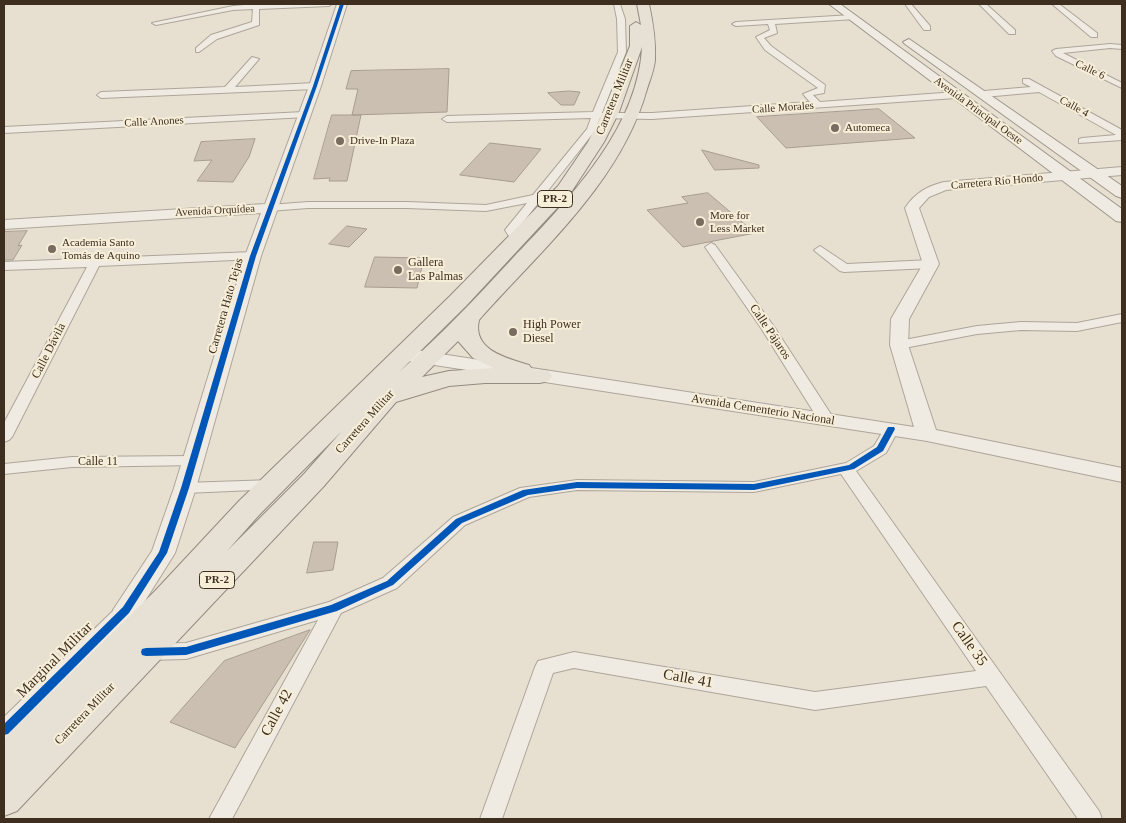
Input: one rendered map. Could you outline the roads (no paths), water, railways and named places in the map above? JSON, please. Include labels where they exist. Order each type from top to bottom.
[{"type":"main road","name":"Carretera Militar","points":[[4,800],[314,480],[377,406],[458,301],[515,232],[564,190],[596,142],[604,115],[636,46],[637,32],[631,4]]},
{"type":"main road","name":"Carretera Militar","points":[[4,763],[166,599],[272,485],[415,357],[468,318],[582,195],[600,170],[632,116],[648,62],[649,32],[643,4]]},
{"type":"main road","name":"Avenida Principal Oeste","points":[[834,4],[878,21]]},
{"type":"main road","name":"Avenida Principal Oeste","points":[[853,10],[956,95],[1122,217]]},
{"type":"main road","name":"Avenida Principal Oeste","points":[[895,32],[1122,193]]},
{"type":"main road","points":[[468,318],[466,333],[474,347],[494,361],[540,376]]},
{"type":"main road","points":[[377,406],[406,390],[443,378],[470,375],[540,376]]},
{"type":"street","points":[[156,24],[234,8],[328,4]]},
{"type":"street","name":"Carretera Hato Tejas","points":[[126,610],[163,552],[185,488],[252,256],[268,208],[315,86],[342,4]]},
{"type":"street","points":[[486,208],[506,218],[515,232],[535,198],[562,168],[604,115],[622,52],[621,19],[617,4]]},
{"type":"street","points":[[908,4],[927,28]]},
{"type":"street","points":[[982,4],[1012,32]]},
{"type":"street","points":[[1055,4],[1094,35]]},
{"type":"street","points":[[199,50],[214,37],[256,23],[256,6]]},
{"type":"street","points":[[736,24],[771,22],[853,10]]},
{"type":"street","points":[[771,22],[774,31],[760,37],[768,48],[822,87],[821,90],[808,94],[818,106]]},
{"type":"street","name":"Calle 6","points":[[1122,47],[1110,46],[1056,51],[1122,86]]},
{"type":"street","points":[[228,89],[255,58]]},
{"type":"street","name":"Calle 4","points":[[1026,81],[1122,135]]},
{"type":"street","points":[[101,95],[315,86]]},
{"type":"street","points":[[984,94],[1041,89]]},
{"type":"street","name":"Calle Morales","points":[[446,119],[632,116],[818,106],[956,95]]},
{"type":"street","name":"Calle Anones","points":[[4,130],[304,115]]},
{"type":"street","points":[[563,116],[577,120],[591,130]]},
{"type":"street","points":[[1082,141],[1122,135]]},
{"type":"street","name":"Carretera Río Hondo","points":[[931,264],[912,208],[924,194],[944,186],[1122,171]]},
{"type":"street","points":[[486,208],[535,198]]},
{"type":"street","name":"Avenida Orquídea","points":[[4,224],[308,205],[407,205],[486,208]]},
{"type":"street","name":"Calle Pájaros","points":[[711,247],[768,328],[826,419]]},
{"type":"street","points":[[820,250],[844,268],[931,264]]},
{"type":"street","points":[[4,266],[94,264],[159,258],[252,256]]},
{"type":"street","name":"Calle Dávila","points":[[4,438],[94,264]]},
{"type":"street","points":[[927,435],[899,345],[900,319],[931,264]]},
{"type":"street","points":[[899,345],[976,330],[1021,326],[1077,327],[1122,318]]},
{"type":"street","name":"Avenida Cementerio Nacional","points":[[415,357],[927,435],[1122,475]]},
{"type":"street","points":[[146,652],[186,651],[334,608],[390,584],[459,521],[526,492],[577,485],[754,487],[846,469],[880,449],[891,430]]},
{"type":"street","name":"Calle 11","points":[[4,469],[72,462],[193,461]]},
{"type":"street","name":"Calle 35","points":[[846,469],[1090,819]]},
{"type":"street","points":[[185,488],[272,485]]},
{"type":"street","name":"Calle 42","points":[[220,819],[334,608]]},
{"type":"street","name":"Marginal Militar","points":[[4,731],[126,610]]},
{"type":"street","name":"Calle 41","points":[[491,819],[545,667],[574,660],[815,701],[992,677]]},
{"type":"place","name":"Automeca","points":[[835,128]]},
{"type":"place","name":"Drive-In Plaza","points":[[340,141]]},
{"type":"place","name":"More for Less Market","points":[[700,222]]},
{"type":"place","name":"Academia Santo Tomás de Aquino","points":[[52,249]]},
{"type":"place","name":"Gallera Las Palmas","points":[[398,270]]},
{"type":"place","name":"High Power Diesel","points":[[513,332]]}]
